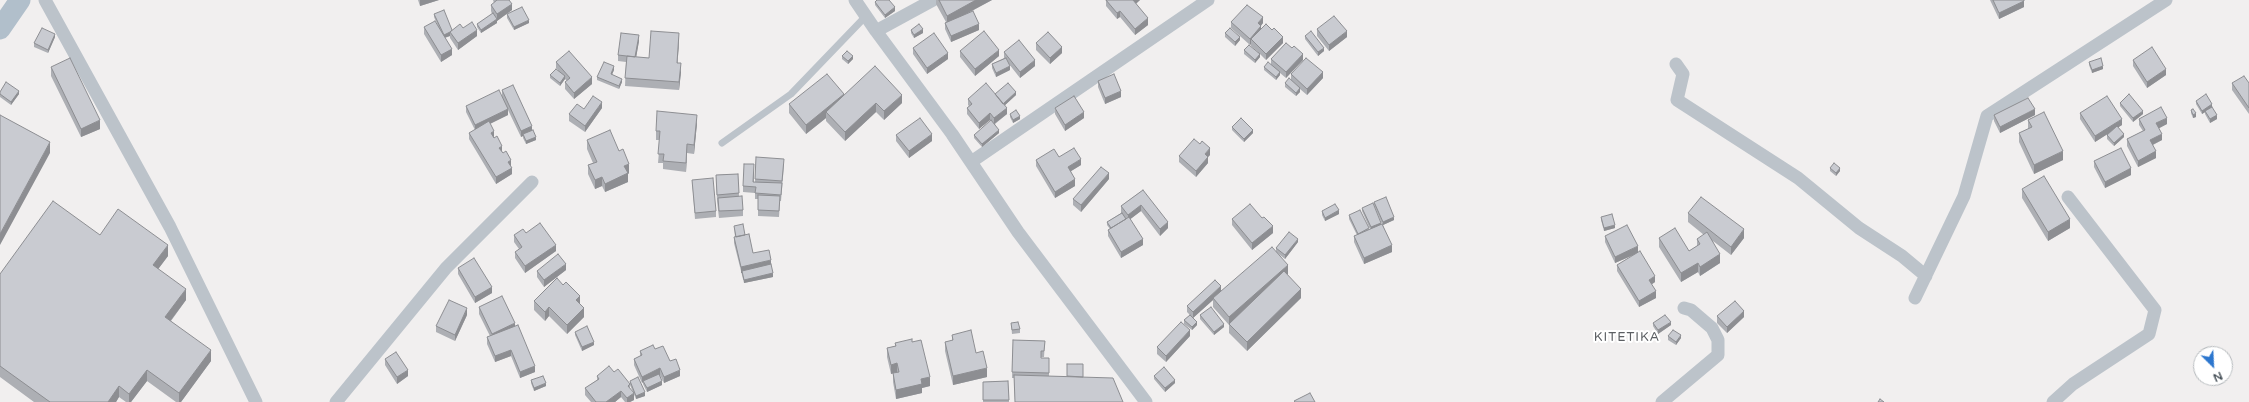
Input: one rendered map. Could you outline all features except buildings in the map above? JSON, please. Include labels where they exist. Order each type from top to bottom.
[{"type":"main road","points":[[0,29],[20,0]]},
{"type":"street","points":[[45,0],[170,227],[256,402]]},
{"type":"street","points":[[856,0],[876,31],[971,162],[1018,232],[1146,402]]},
{"type":"street","points":[[876,31],[933,0]]},
{"type":"street","points":[[971,162],[1208,0]]},
{"type":"street","points":[[1915,298],[1964,196],[1987,116],[2166,0]]},
{"type":"street","points":[[1676,64],[1682,74],[1677,100],[1798,178],[1859,228],[1902,256],[1926,276]]},
{"type":"street","points":[[336,402],[446,268],[532,182]]},
{"type":"street","points":[[2053,402],[2073,384],[2149,334],[2155,310],[2068,197]]},
{"type":"street","points":[[1662,402],[1718,355],[1718,340],[1712,328],[1692,310],[1684,308]]},
{"type":"lane","points":[[722,143],[791,94],[866,16]]},
{"type":"district","name":"KITETIKA","points":[[1627,338]]}]
